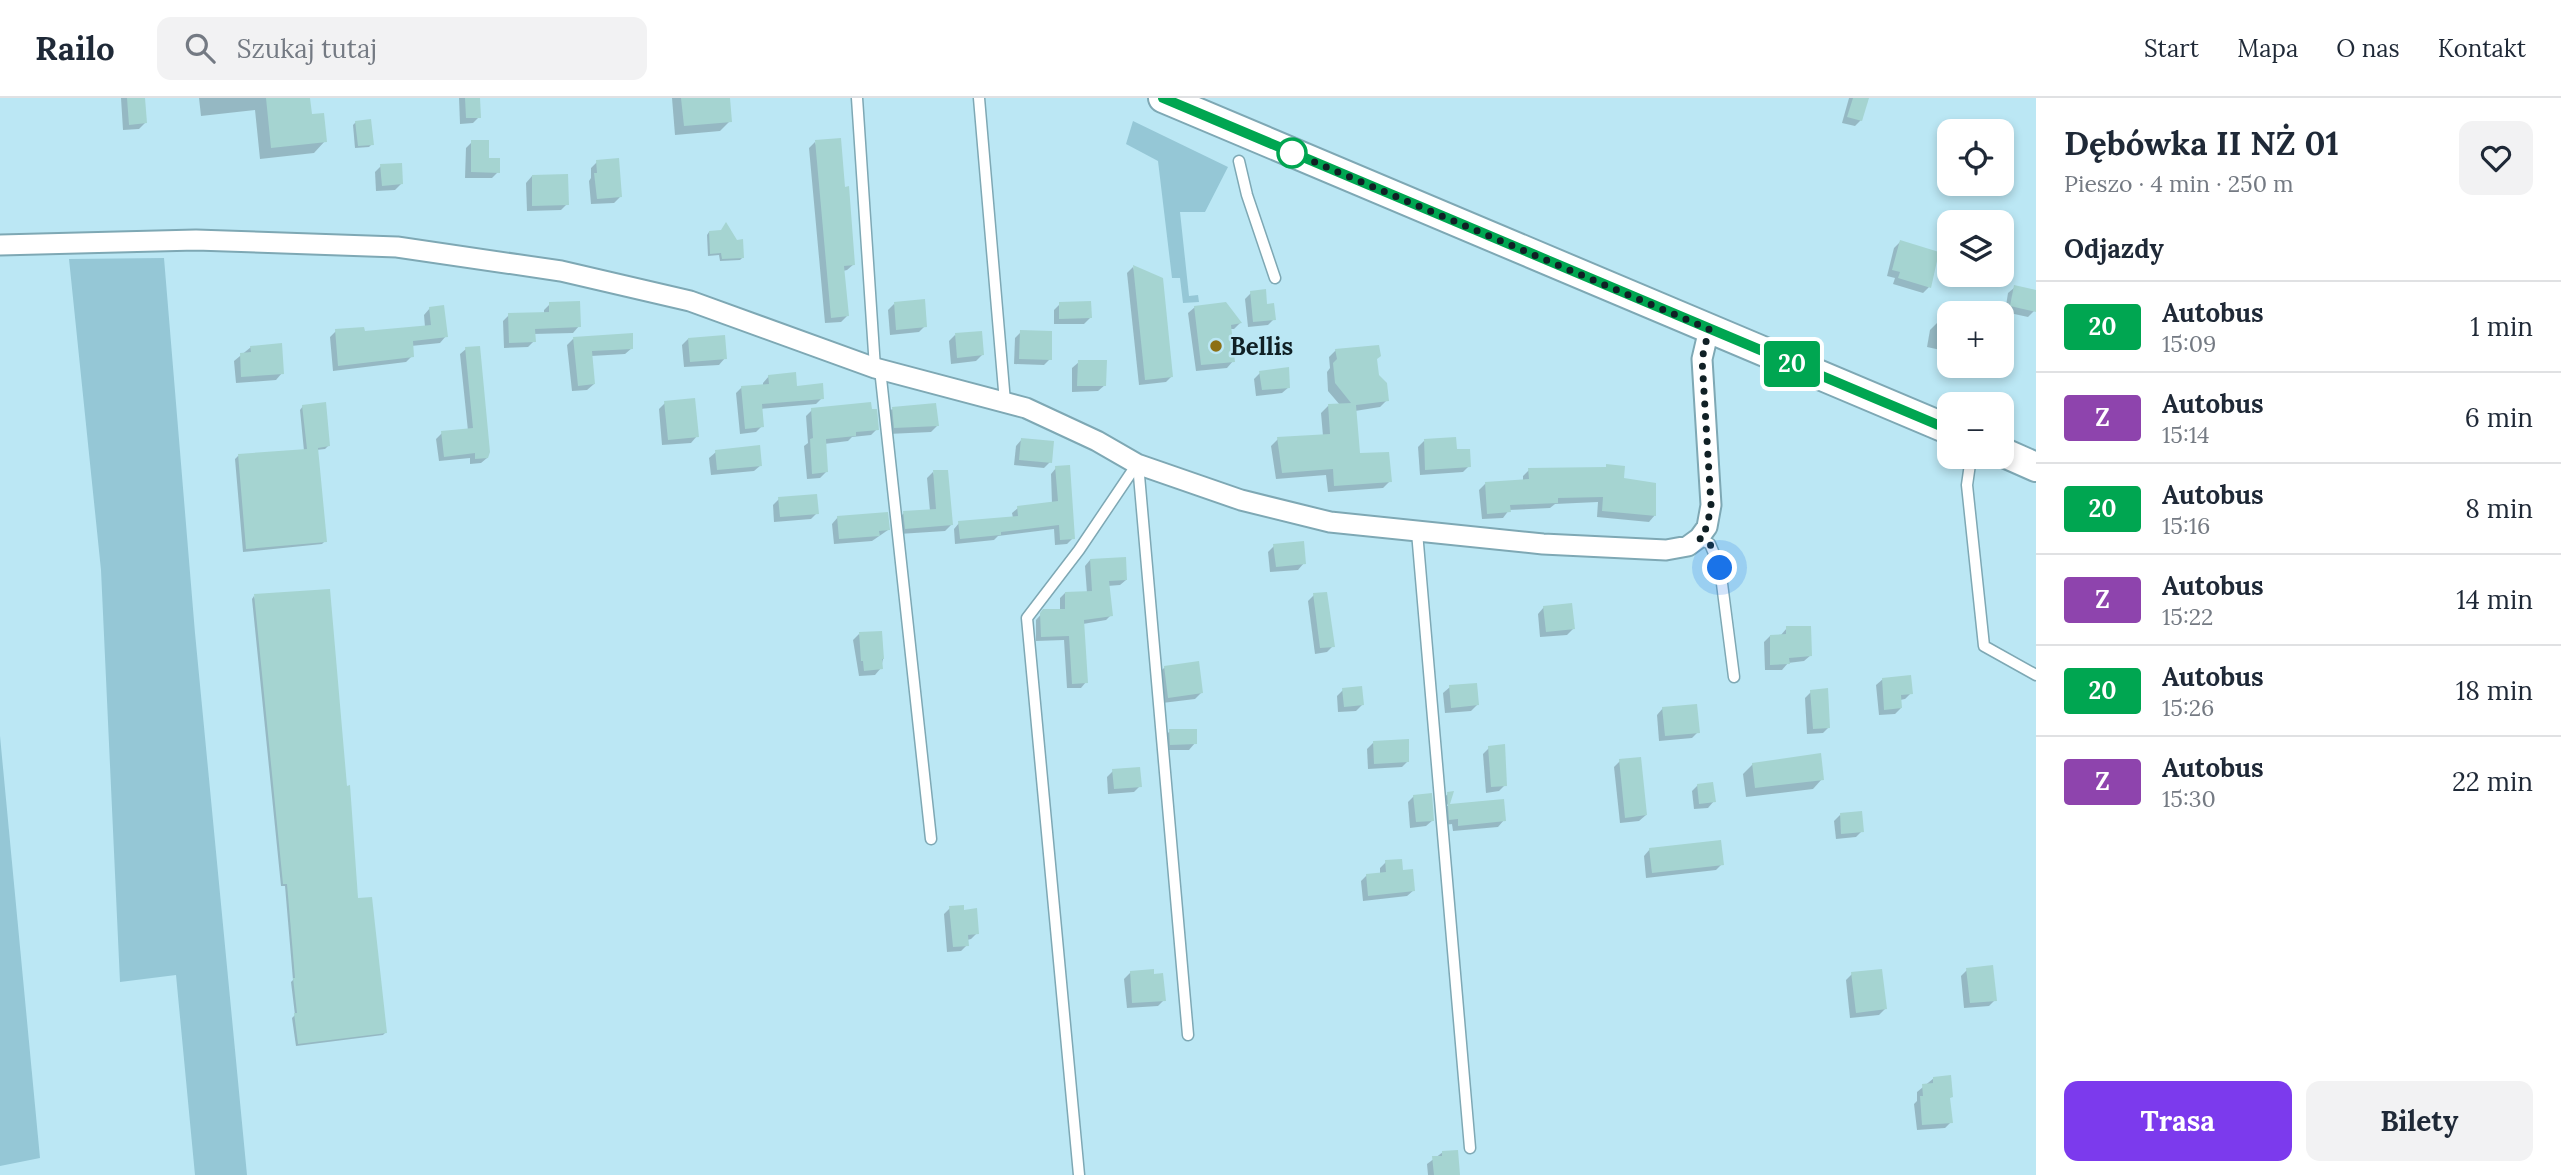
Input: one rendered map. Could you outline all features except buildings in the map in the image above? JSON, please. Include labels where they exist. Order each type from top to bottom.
[{"type":"street","points":[[1163,98],[1937,425]]},
{"type":"street","points":[[0,245],[196,240],[397,247],[561,271],[690,301],[877,369],[1026,408],[1097,441],[1138,464],[1241,500],[1330,522],[1624,549],[1666,550],[1688,546],[1699,538],[1707,527],[1711,505],[1702,359],[1709,329]]},
{"type":"street","points":[[2014,457],[2036,467]]},
{"type":"lane","points":[[857,98],[877,369],[931,839]]},
{"type":"lane","points":[[979,98],[1005,402]]},
{"type":"lane","points":[[1238,161],[1275,278]]},
{"type":"lane","points":[[1138,464],[1188,1035]]},
{"type":"lane","points":[[1079,1175],[1027,618],[1079,550],[1138,464]]},
{"type":"lane","points":[[1970,469],[1967,485],[1984,646],[2036,675]]},
{"type":"lane","points":[[1417,532],[1470,1149]]},
{"type":"lane","points":[[1699,538],[1710,544],[1720,568],[1734,677]]},
{"type":"shaded area","points":[[1133,121],[1228,167],[1205,212],[1180,212],[1189,296],[1198,295],[1199,302],[1183,303],[1180,278],[1172,278],[1158,161],[1126,144]]},
{"type":"shaded area","points":[[164,258],[195,633],[247,1175],[195,1175],[176,975],[120,982],[101,570],[69,259]]},
{"type":"shaded area","points":[[0,736],[40,1158],[0,1166]]},
{"type":"bus line","name":"20","points":[[1163,98],[1937,425]]},
{"type":"place","name":"Bellis","points":[[1216,346]]},
{"type":"route","points":[[1292,153],[1286,150],[1709,329],[1702,359],[1711,505],[1707,527],[1699,538],[1710,544],[1720,568]]}]
